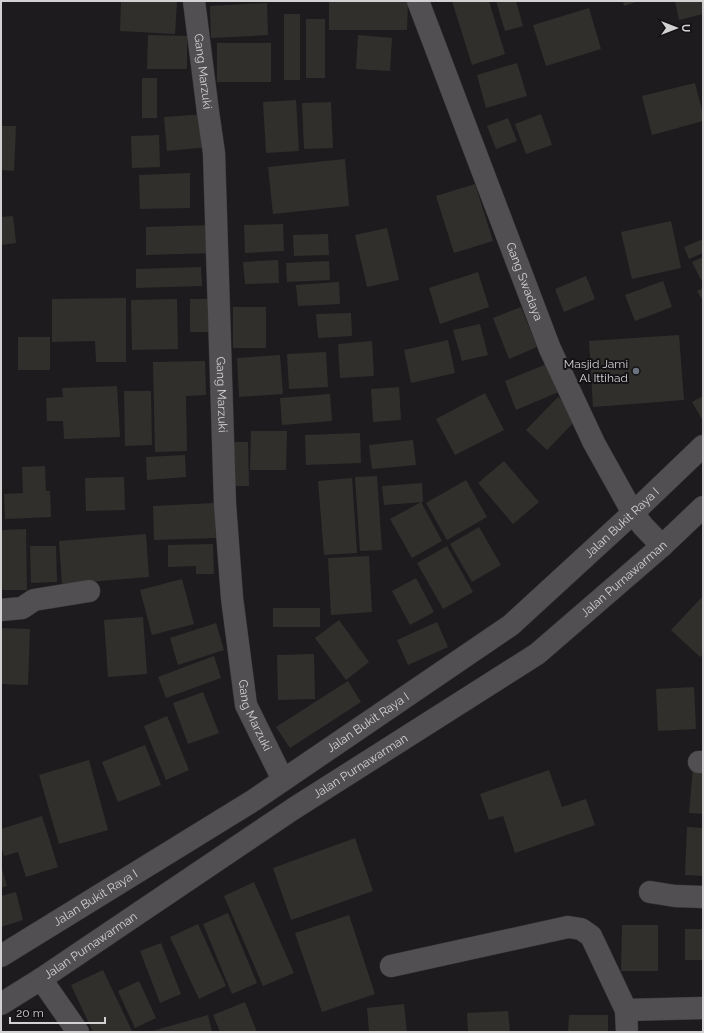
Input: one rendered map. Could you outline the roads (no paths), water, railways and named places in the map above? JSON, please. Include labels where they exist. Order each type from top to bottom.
[{"type":"street","name":"Gang Marzuki","points":[[194,1],[214,152],[225,504],[232,598],[246,705],[283,780]]},
{"type":"street","name":"Gang Swadaya","points":[[418,1],[550,349],[594,443],[648,531]]},
{"type":"street","name":"Jalan Bukit Raya I","points":[[1,956],[261,813],[283,780],[648,531],[703,446]]},
{"type":"street","name":"Jalan Purnawarman","points":[[1,1004],[41,979],[261,813],[537,654],[648,531],[703,507]]},
{"type":"street","points":[[1,610],[22,608],[34,600],[89,591]]},
{"type":"street","points":[[650,892],[675,896],[703,897]]},
{"type":"street","points":[[391,966],[568,927],[581,929],[591,936],[626,1010],[627,1032]]},
{"type":"street","points":[[41,979],[78,1032]]},
{"type":"street","points":[[626,1010],[703,1008]]},
{"type":"place","name":"Masjid Jami Al Ittihad","points":[[636,371]]}]
